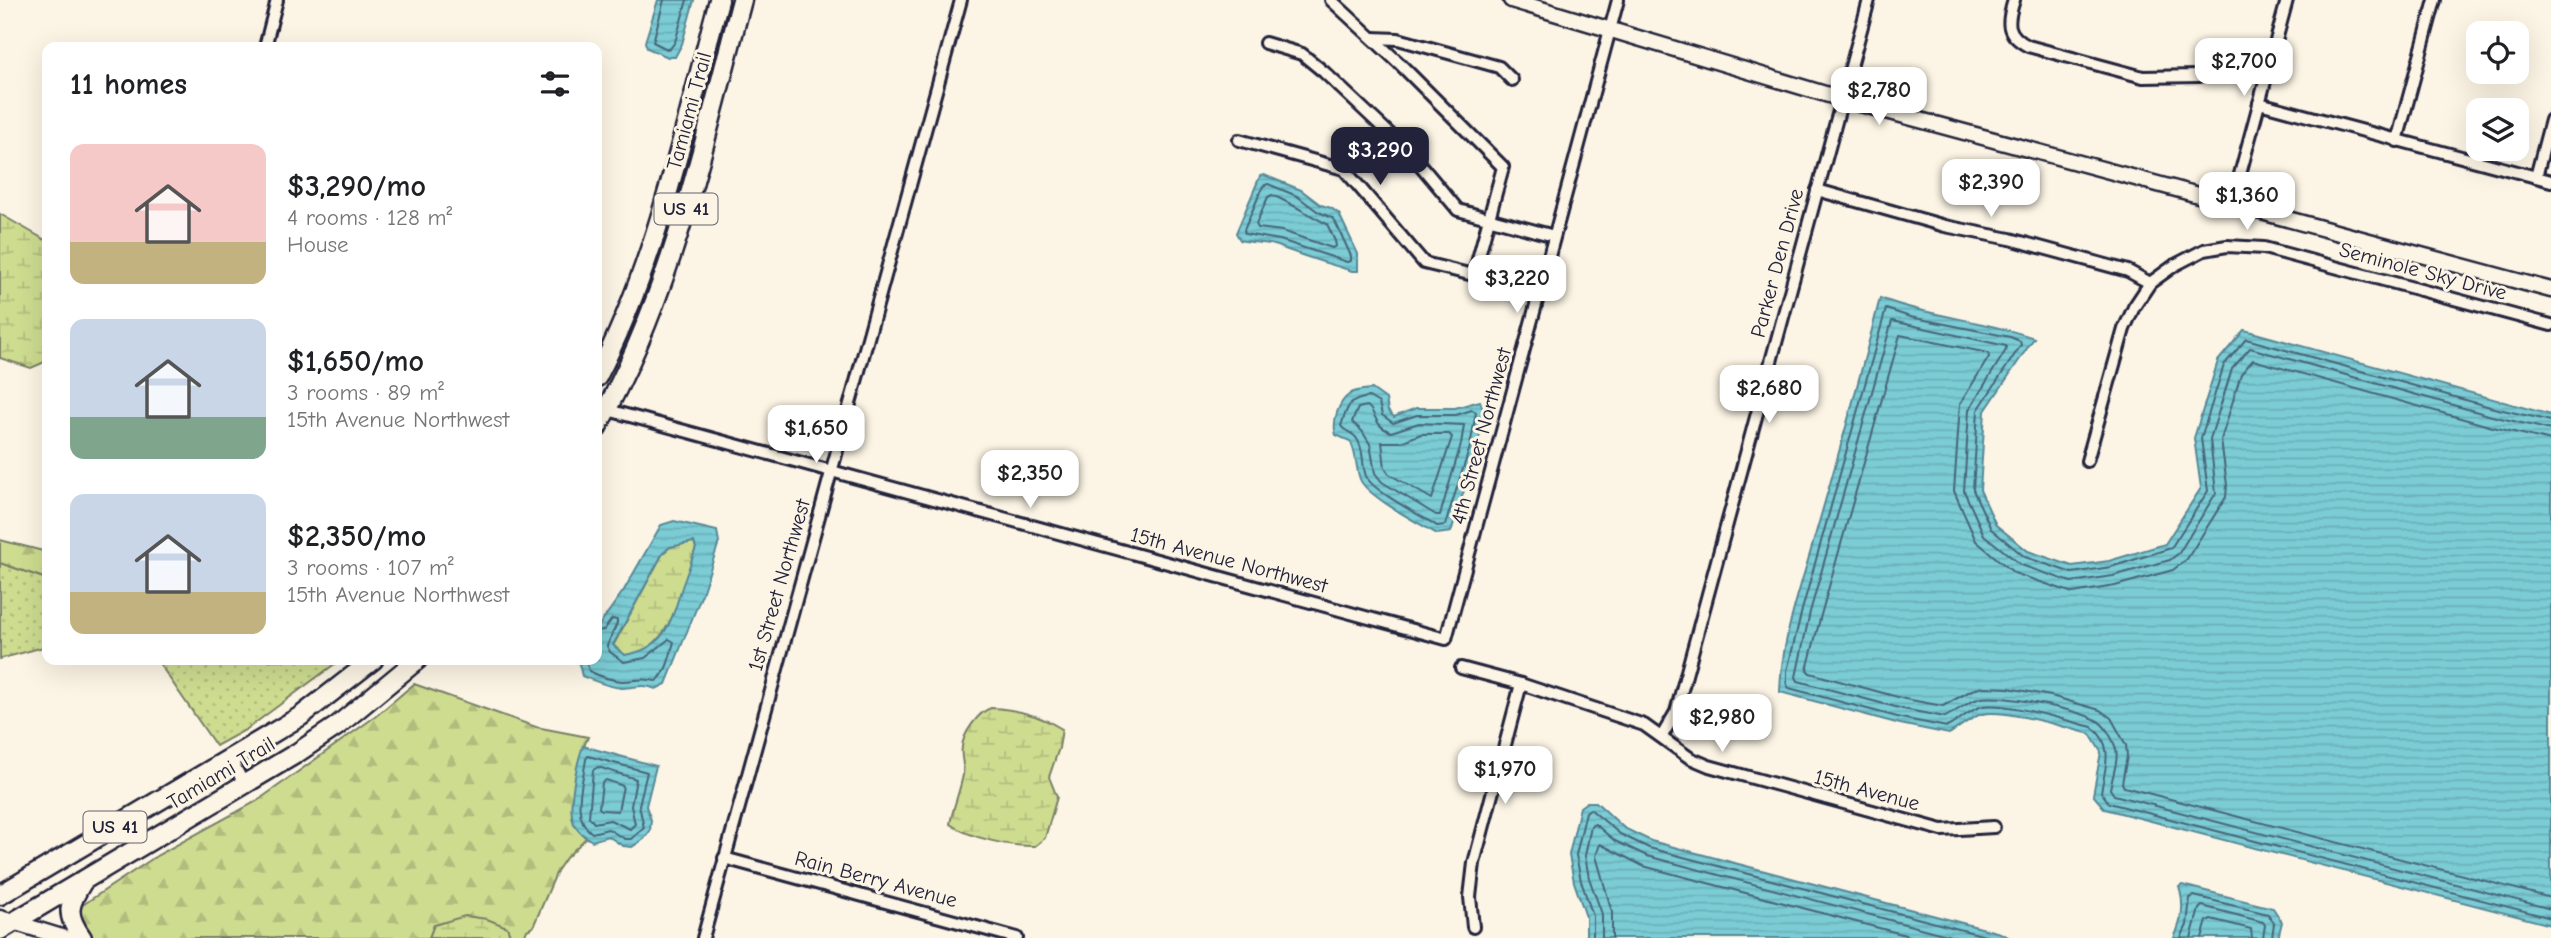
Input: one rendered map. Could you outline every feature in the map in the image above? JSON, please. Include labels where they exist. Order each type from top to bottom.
[{"type":"main road","name":"Tamiami Trail","points":[[602,366],[627,314],[644,267],[719,0]]},
{"type":"main road","name":"Tamiami Trail","points":[[602,408],[635,352],[672,256],[743,0]]},
{"type":"main road","points":[[709,36],[731,42]]},
{"type":"main road","points":[[672,170],[695,177]]},
{"type":"main road","name":"Tamiami Trail","points":[[0,895],[231,760],[301,716],[367,665]]},
{"type":"main road","name":"Tamiami Trail","points":[[5,924],[245,786],[337,726],[411,665]]},
{"type":"main road","points":[[0,881],[35,873]]},
{"type":"main road","points":[[82,938],[70,917],[69,907],[83,881]]},
{"type":"street","points":[[266,42],[278,0]]},
{"type":"street","name":"1st Street Northwest","points":[[703,938],[961,0]]},
{"type":"street","points":[[1239,139],[1344,169],[1423,263],[1469,274],[1475,270],[1503,167],[1331,0]]},
{"type":"street","points":[[1511,0],[1842,99],[2551,290]]},
{"type":"street","name":"4th Street Northwest","points":[[1446,639],[1618,0]]},
{"type":"street","name":"Parker Den Drive","points":[[1662,736],[1676,712],[1869,0]]},
{"type":"street","points":[[2014,0],[2008,20],[2011,32],[2017,40],[2028,46],[2143,77],[2200,76]]},
{"type":"street","points":[[2232,204],[2287,0]]},
{"type":"street","points":[[2397,141],[2435,0]]},
{"type":"street","points":[[1373,38],[1398,39],[1499,67],[1512,80]]},
{"type":"street","points":[[1265,43],[1302,54],[1400,143],[1458,210],[1554,236]]},
{"type":"street","points":[[2259,103],[2551,181]]},
{"type":"street","points":[[2536,177],[2551,120]]},
{"type":"street","points":[[1817,190],[1945,226],[2010,239],[2128,271],[2150,284]]},
{"type":"street","name":"Seminole Sky Drive","points":[[2087,461],[2124,329],[2134,307],[2150,284],[2175,265],[2204,250],[2227,246],[2264,248],[2551,325]]},
{"type":"street","name":"15th Avenue Northwest","points":[[602,408],[1446,639]]},
{"type":"street","name":"15th Avenue","points":[[1461,668],[1521,684],[1644,725],[1690,758],[1709,766],[1942,830],[1994,827]]},
{"type":"street","points":[[1473,927],[1470,897],[1474,863],[1521,684]]},
{"type":"street","points":[[231,760],[245,786]]},
{"type":"street","name":"Rain Berry Avenue","points":[[724,858],[1017,938]]},
{"type":"street","points":[[5,924],[65,938]]},
{"type":"green space","points":[[0,214],[42,238],[42,363],[31,368],[0,358]]},
{"type":"green space","points":[[0,540],[42,551],[42,577],[0,563]]},
{"type":"green space","points":[[694,541],[696,548],[670,621],[652,645],[639,653],[625,655],[613,646],[663,553],[670,547]]},
{"type":"green space","points":[[0,563],[42,577],[42,647],[0,659]]},
{"type":"green space","points":[[160,665],[333,665],[247,729],[216,746]]},
{"type":"green space","points":[[414,684],[536,727],[588,737],[572,803],[575,825],[586,838],[557,871],[533,927],[527,930],[524,938],[511,938],[507,927],[434,925],[429,938],[89,938],[76,917],[81,906],[158,855],[257,801],[376,716]]},
{"type":"green space","points":[[991,708],[1028,714],[1062,729],[1049,777],[1057,797],[1045,838],[1035,846],[991,841],[950,824],[963,775],[963,742],[976,719]]},
{"type":"green space","points":[[465,916],[487,919],[507,927],[511,938],[429,938],[434,925]]},
{"type":"water","points":[[658,0],[694,0],[682,44],[675,57],[668,57],[647,48],[645,42]]},
{"type":"water","points":[[1264,175],[1301,190],[1339,214],[1358,254],[1358,271],[1274,245],[1240,240],[1236,233],[1260,176]]},
{"type":"water","points":[[1880,298],[2034,338],[1985,411],[1980,490],[1996,525],[2028,551],[2072,566],[2109,561],[2165,544],[2201,488],[2194,438],[2218,361],[2244,330],[2551,415],[2551,925],[2105,809],[2093,795],[2101,752],[2090,734],[2035,720],[1992,713],[1982,714],[1949,734],[1900,724],[1780,692],[1784,653],[1793,614]]},
{"type":"water","points":[[1372,389],[1386,399],[1388,411],[1394,417],[1416,408],[1455,408],[1480,401],[1484,412],[1477,449],[1451,532],[1437,534],[1406,516],[1372,493],[1360,479],[1350,441],[1336,435],[1336,418],[1339,407],[1350,394]]},
{"type":"water","points":[[674,521],[717,531],[719,542],[702,594],[666,684],[656,689],[642,686],[622,688],[582,676],[579,665],[602,665],[602,621],[624,590],[661,525]],"holes":[[[694,542],[696,548],[674,613],[664,633],[649,647],[625,655],[613,645],[663,553],[670,547]]]},
{"type":"water","points":[[583,746],[656,766],[646,806],[651,820],[650,831],[632,847],[623,846],[608,836],[592,841],[574,824],[572,794]]},
{"type":"water","points":[[1587,802],[1596,802],[1624,828],[1651,841],[2000,933],[2010,938],[1586,938],[1586,917],[1574,882],[1569,855],[1580,807]]},
{"type":"water","points":[[2182,885],[2273,908],[2282,922],[2278,938],[2174,938],[2182,913],[2179,887]]}]
